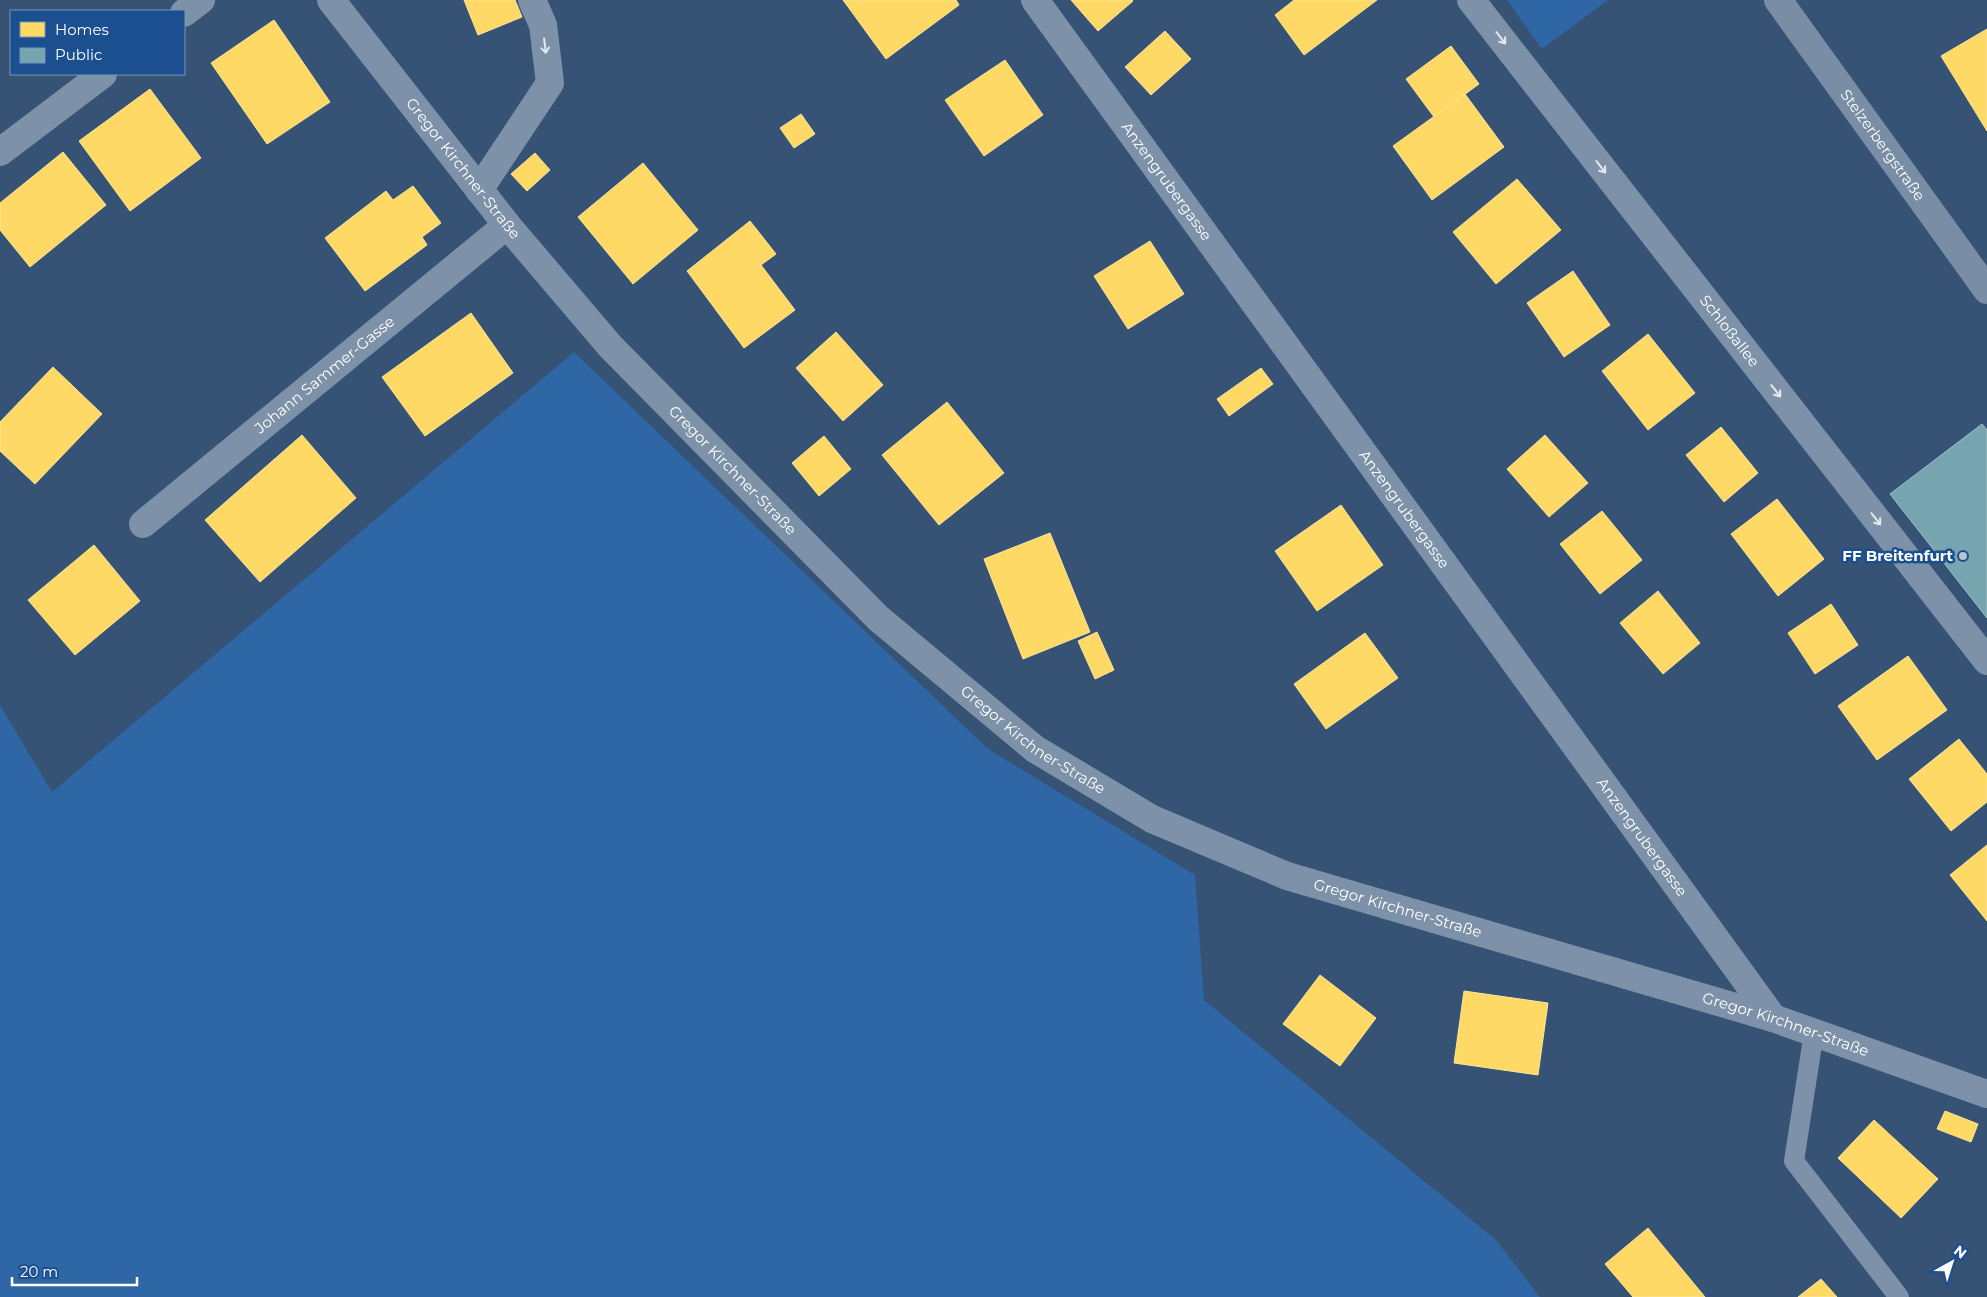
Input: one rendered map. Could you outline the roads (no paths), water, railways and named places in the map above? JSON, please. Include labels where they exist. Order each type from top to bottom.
[{"type":"main road","name":"Stelzerbergstraße","points":[[1778,0],[1987,290]]},
{"type":"street","points":[[185,12],[201,0]]},
{"type":"street","name":"Gregor Kirchner-Straße","points":[[331,0],[507,225],[610,346],[878,618],[1035,749],[1152,819],[1287,876],[1773,1018],[1987,1094]]},
{"type":"street","points":[[479,190],[550,83],[543,25],[532,0]]},
{"type":"street","name":"Anzengrubergasse","points":[[1035,0],[1773,1018]]},
{"type":"street","name":"Schloßallee","points":[[1471,0],[1987,662]]},
{"type":"street","points":[[0,152],[102,75]]},
{"type":"street","name":"Johann Sammer-Gasse","points":[[142,524],[507,225]]},
{"type":"lane","points":[[1814,1032],[1794,1161],[1898,1297]]},
{"type":"place","name":"FF Breitenfurt","points":[[1963,556]]}]
